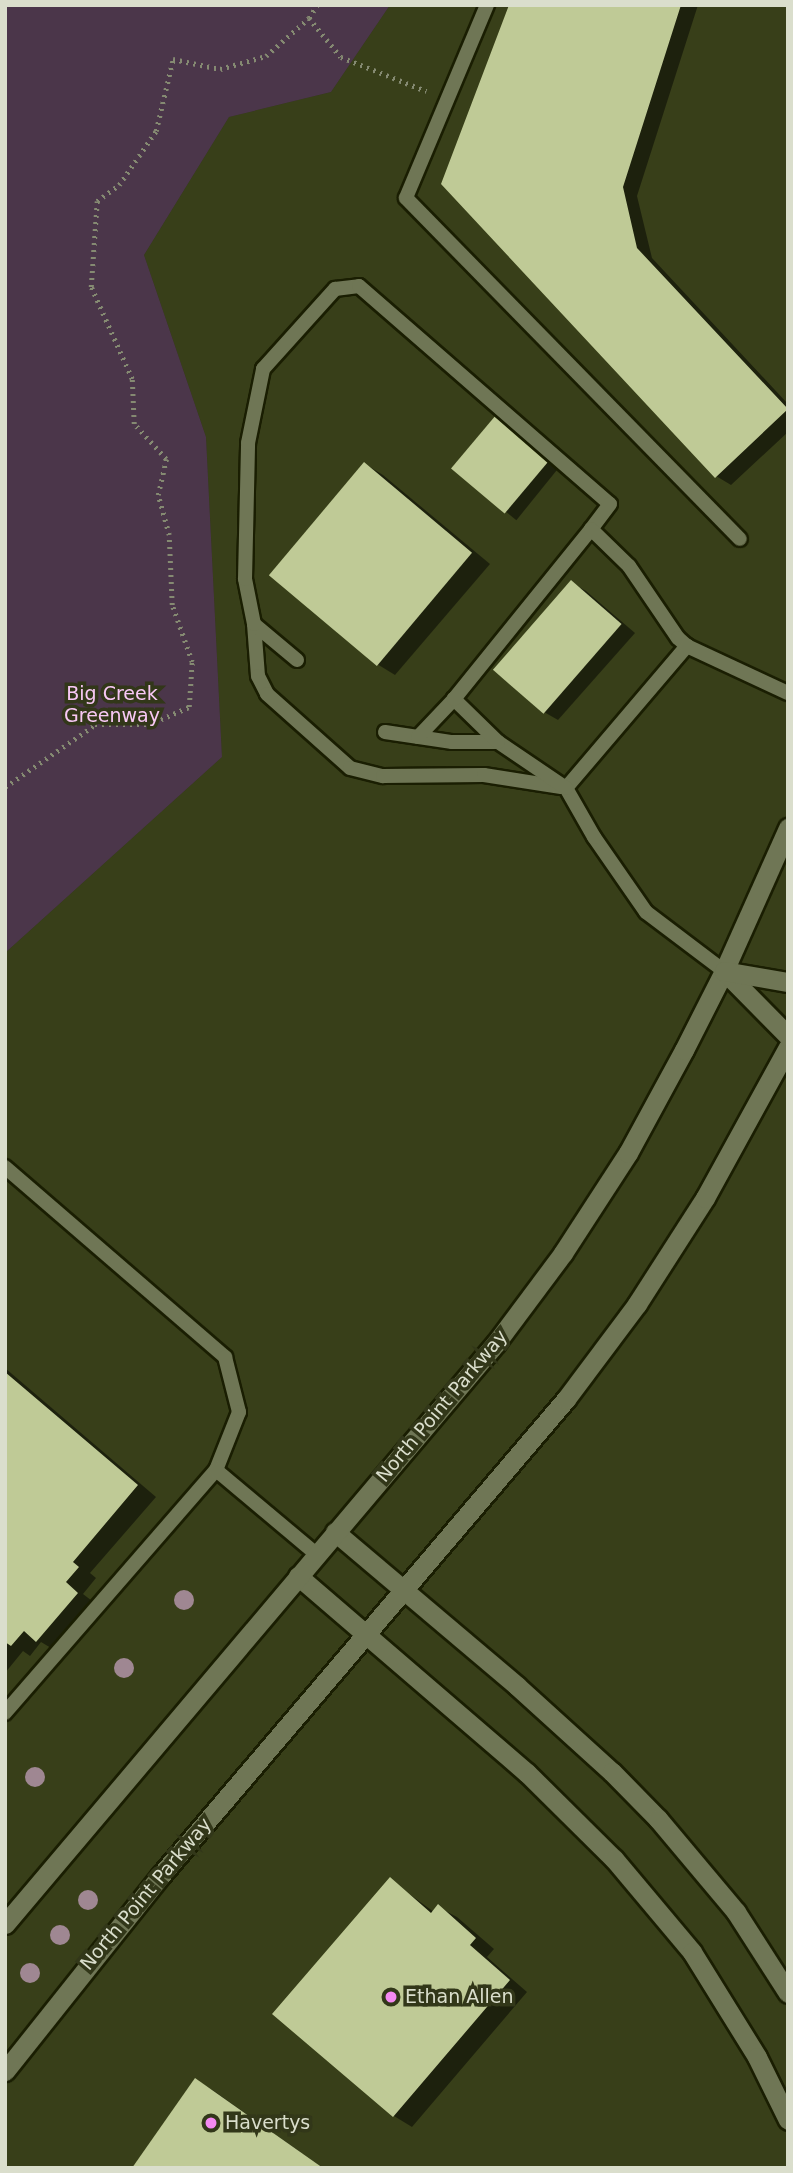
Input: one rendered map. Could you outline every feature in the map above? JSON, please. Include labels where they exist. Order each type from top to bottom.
[{"type":"street","name":"North Point Parkway","points":[[5,1924],[496,1343],[563,1253],[628,1153],[724,971],[788,828]]},
{"type":"street","points":[[724,971],[788,982]]},
{"type":"street","points":[[724,971],[788,1036]]},
{"type":"street","name":"North Point Parkway","points":[[5,2071],[161,1875],[566,1399],[637,1304],[705,1198],[788,1047]]},
{"type":"street","points":[[335,1532],[557,1721],[640,1800],[736,1912],[788,1993]]},
{"type":"street","points":[[298,1576],[553,1798],[654,1904],[692,1952],[726,2004],[788,2120]]},
{"type":"lane","points":[[487,5],[406,198],[740,539]]},
{"type":"lane","points":[[418,737],[454,699],[610,505],[359,286],[335,289],[263,369],[248,443],[245,579],[254,624],[258,676],[267,694],[351,768],[383,776],[484,775],[565,788]]},
{"type":"lane","points":[[591,529],[629,566],[678,638],[687,646],[788,693]]},
{"type":"lane","points":[[254,624],[297,660]]},
{"type":"lane","points":[[565,788],[687,646]]},
{"type":"lane","points":[[454,699],[498,742],[565,788],[594,837],[646,912],[724,971]]},
{"type":"lane","points":[[385,732],[452,742],[498,742]]},
{"type":"lane","points":[[5,1167],[225,1357],[239,1412],[216,1470],[5,1713]]},
{"type":"lane","points":[[216,1470],[317,1554]]},
{"type":"path","points":[[5,786],[95,725],[148,725],[189,707],[192,662],[172,605],[169,535],[158,495],[166,459],[134,424],[132,379],[92,287],[97,201],[119,185],[156,131],[173,59],[220,69],[266,55],[309,18],[317,5]]},
{"type":"path","points":[[309,18],[341,58],[447,99]]},
{"type":"shaded area","points":[[390,5],[788,5],[788,2168],[5,2168],[5,953],[222,757],[206,437],[144,255],[229,117],[331,92]]},
{"type":"green space","name":"Big Creek Greenway","points":[[5,5],[390,5],[331,92],[229,117],[144,255],[206,437],[222,757],[5,953]]},
{"type":"building","points":[[509,5],[681,5],[623,187],[637,248],[788,409],[715,478],[441,184]]},
{"type":"building","points":[[496,415],[550,460],[505,514],[451,469]]},
{"type":"building","points":[[364,462],[472,553],[377,666],[269,575]]},
{"type":"building","points":[[571,580],[622,624],[543,714],[493,670]]},
{"type":"building","points":[[5,1372],[138,1485],[73,1562],[79,1567],[66,1582],[78,1593],[36,1642],[24,1631],[11,1646],[5,1642]]},
{"type":"building","name":"Ethan Allen","points":[[390,1877],[431,1913],[438,1904],[476,1938],[470,1945],[510,1980],[393,2117],[272,2014]]},
{"type":"building","name":"Havertys","points":[[195,2078],[323,2168],[132,2168]]},
{"type":"place","name":"Ethan Allen","points":[[391,1997]]},
{"type":"place","name":"Havertys","points":[[211,2123]]}]
